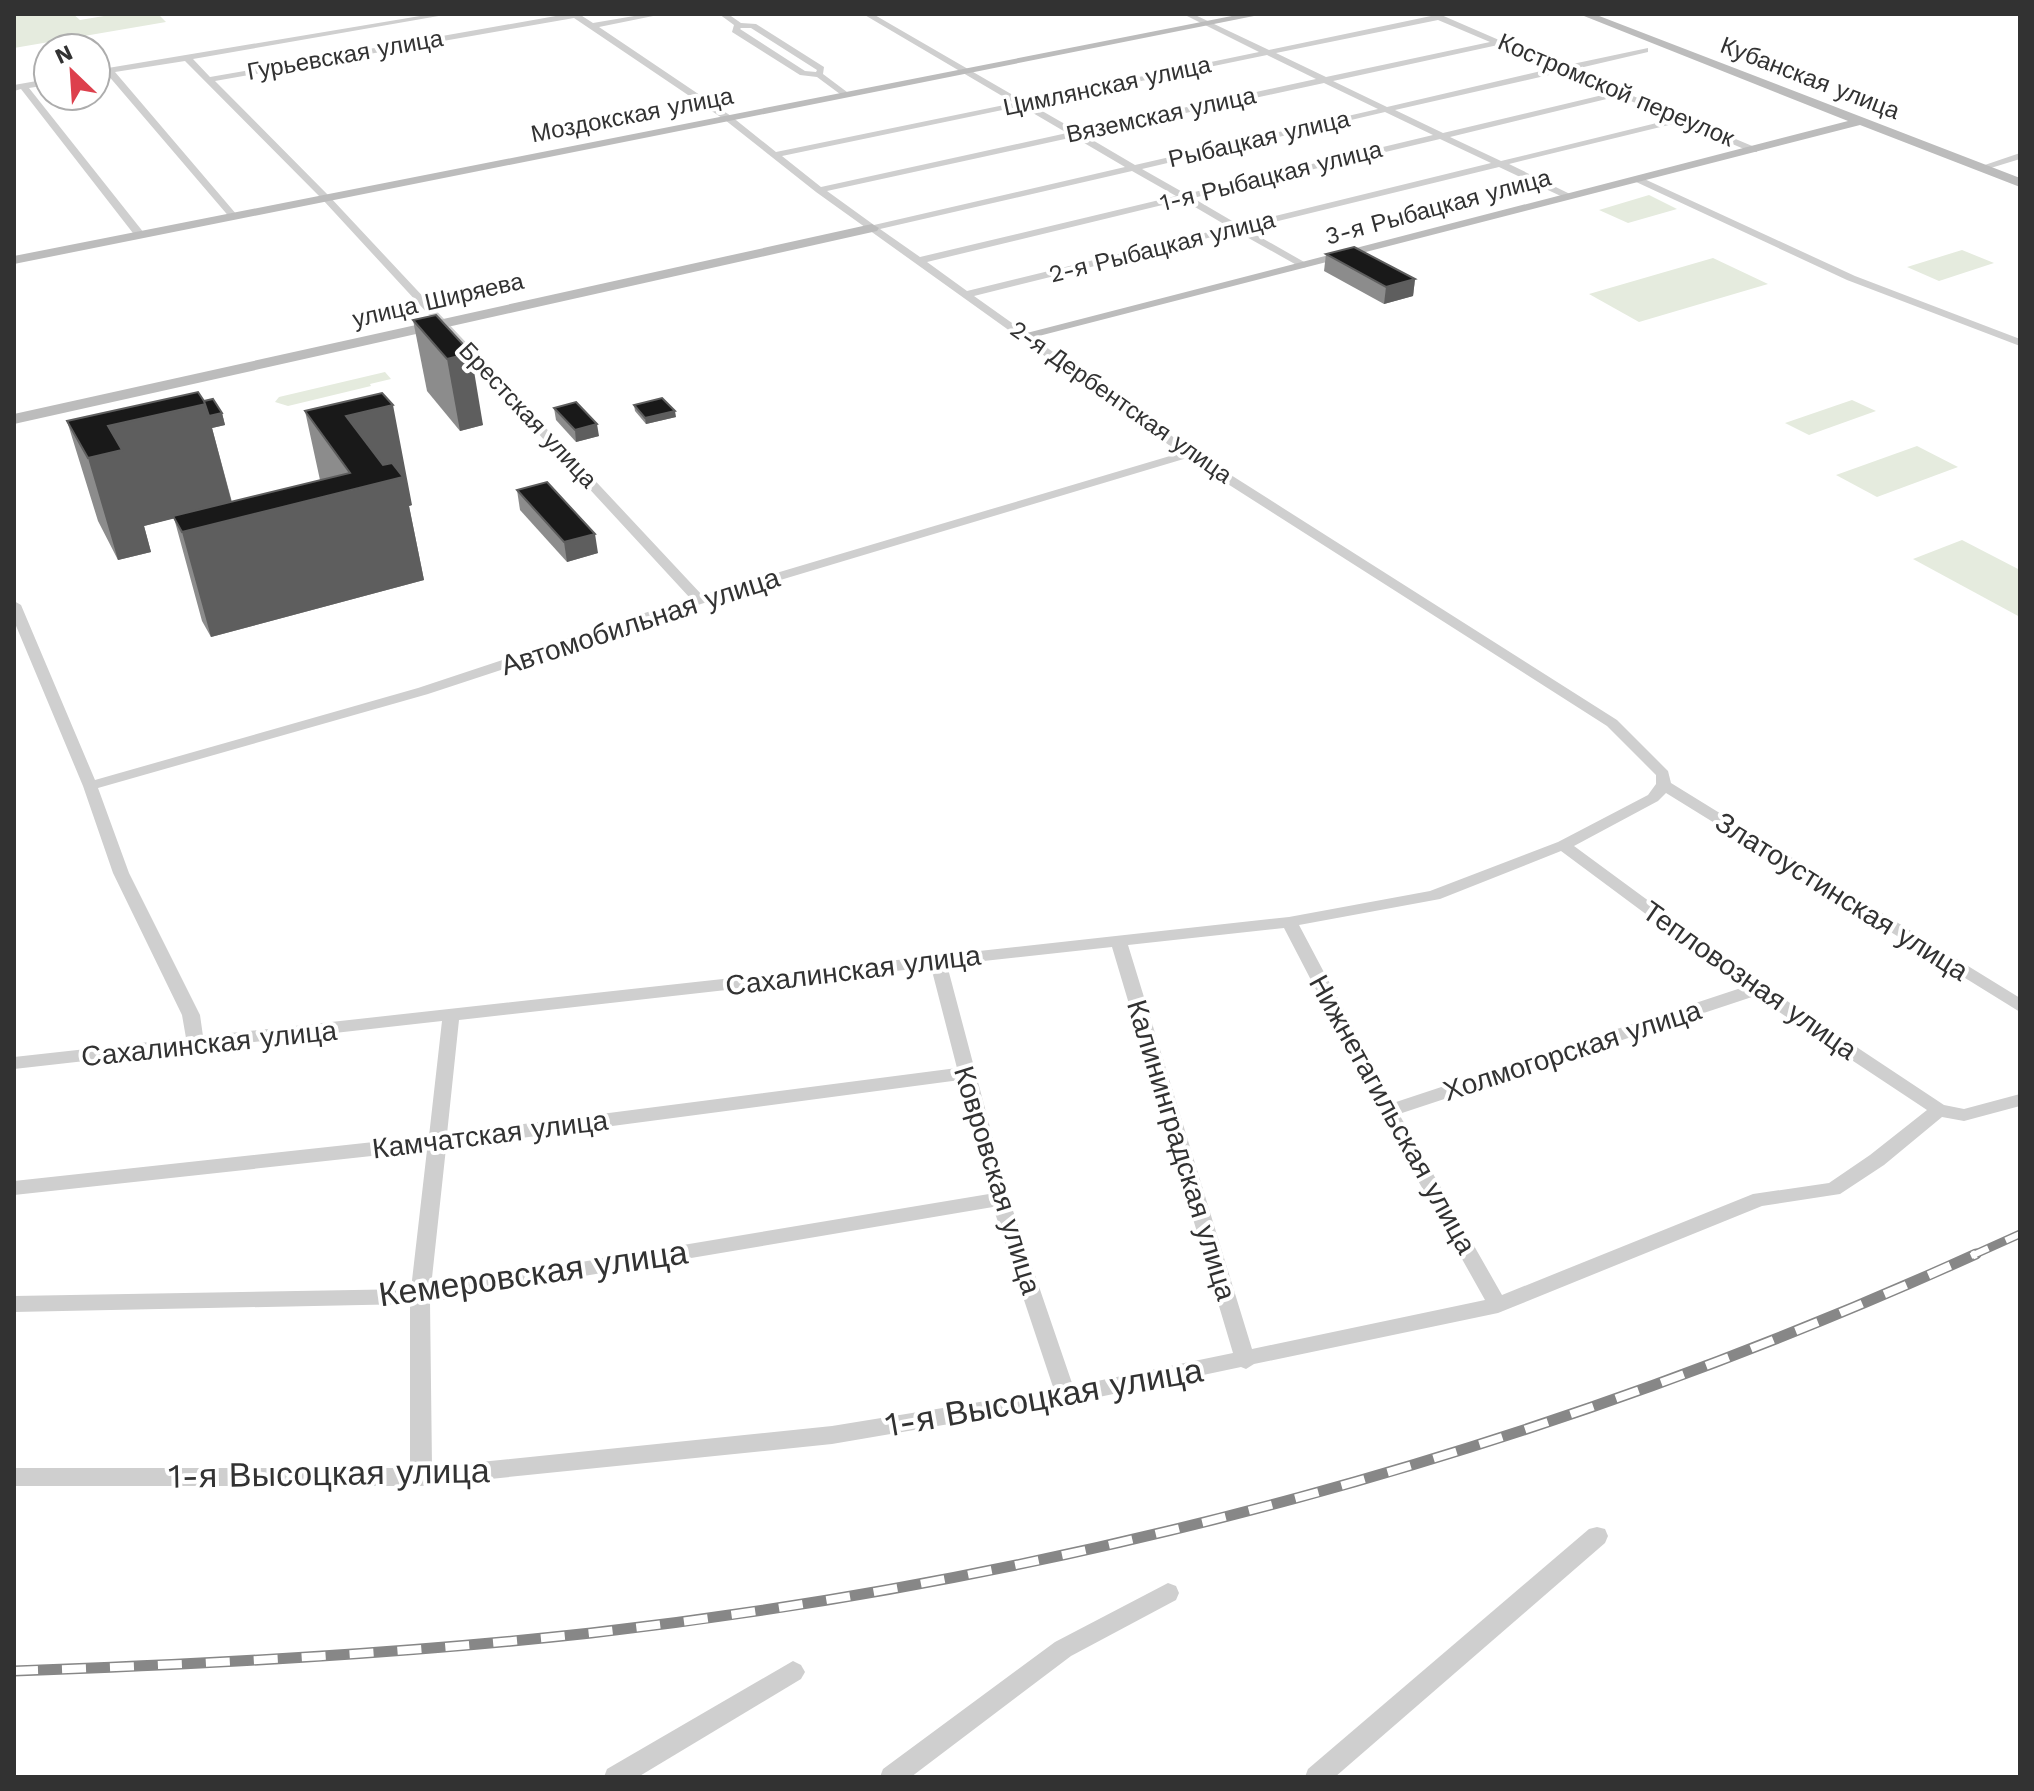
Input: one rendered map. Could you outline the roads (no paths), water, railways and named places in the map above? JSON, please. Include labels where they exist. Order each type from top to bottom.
[{"type":"main road","name":"Моздокская улица","points":[[14,260],[1259,14]]},
{"type":"main road","name":"Кубанская улица","points":[[1584,14],[2020,183]]},
{"type":"main road","name":"3-я Рыбацкая улица","points":[[1026,335],[1861,121]]},
{"type":"main road","name":"улица Ширяева","points":[[14,419],[872,228]]},
{"type":"street","points":[[112,71],[446,14]]},
{"type":"street","points":[[592,26],[659,14]]},
{"type":"street","points":[[723,14],[739,25],[735,30],[803,73],[819,75],[847,95]]},
{"type":"street","points":[[867,14],[1302,265]]},
{"type":"street","points":[[1187,14],[1443,133],[1567,196]]},
{"type":"street","name":"2-я Дербентская улица","points":[[575,15],[728,118],[819,190],[922,260],[1189,454],[1612,723],[1663,774],[1664,785]]},
{"type":"street","name":"Гурьевская улица","points":[[211,79],[575,15]]},
{"type":"street","name":"Костромской переулок","points":[[1436,16],[1504,41],[1754,150]]},
{"type":"street","name":"Цимлянская улица","points":[[774,155],[1436,16]]},
{"type":"street","name":"Вяземская улица","points":[[819,190],[1504,41]]},
{"type":"street","name":"Рыбацкая улица","points":[[872,228],[1645,50]]},
{"type":"street","name":"Брестская улица","points":[[188,59],[326,198],[699,600]]},
{"type":"street","points":[[112,75],[234,217]]},
{"type":"street","points":[[18,87],[140,235]]},
{"type":"street","name":"1-я Рыбацкая улица","points":[[922,260],[1443,133],[1621,93]]},
{"type":"street","name":"2-я Рыбацкая улица","points":[[968,294],[1683,119]]},
{"type":"street","points":[[1981,168],[2020,156]]},
{"type":"street","points":[[1637,179],[1851,278],[2020,343]]},
{"type":"street","name":"Автомобильная улица","points":[[90,786],[423,691],[699,600],[1189,454]]},
{"type":"street","points":[[14,605],[90,786],[121,873],[191,1015],[196,1044]]},
{"type":"street","name":"Сахалинская улица","points":[[14,1063],[1289,922],[1434,895],[1563,845],[1653,798],[1664,785]]},
{"type":"street","name":"Златоустинская улица","points":[[1664,785],[2020,1006]]},
{"type":"street","name":"Тепловозная улица","points":[[1563,845],[1757,989],[1939,1110]]},
{"type":"street","name":"Нижнетагильская улица","points":[[1289,922],[1388,1111],[1498,1305]]},
{"type":"street","name":"Калининградская улица","points":[[1118,940],[1246,1361]]},
{"type":"street","name":"Ковровская улица","points":[[938,961],[1000,1199],[1066,1396]]},
{"type":"street","name":"Холмогорская улица","points":[[1388,1111],[1757,989]]},
{"type":"street","points":[[421,1477],[420,1296],[451,1017]]},
{"type":"street","name":"Камчатская улица","points":[[14,1188],[438,1142],[965,1073]]},
{"type":"street","points":[[1939,1110],[1964,1115],[2020,1100]]},
{"type":"street","name":"1-я Высоцкая улица","points":[[14,1477],[421,1477],[832,1435],[1066,1396],[1246,1361],[1498,1305],[1760,1199],[1833,1189],[1877,1160],[1939,1110]]},
{"type":"street","name":"Кемеровская улица","points":[[14,1304],[420,1296],[1000,1199]]},
{"type":"street","points":[[1317,1777],[1597,1536]]},
{"type":"street","points":[[892,1777],[1063,1649],[1168,1593]]},
{"type":"street","points":[[616,1777],[793,1672]]},
{"type":"railway","points":[[1971,1256],[2020,1234]]},
{"type":"railway","points":[[14,1671],[303,1657],[591,1633],[770,1609],[948,1579],[1124,1541],[1298,1498],[1471,1447],[1642,1389],[1810,1325],[1976,1254]]}]
